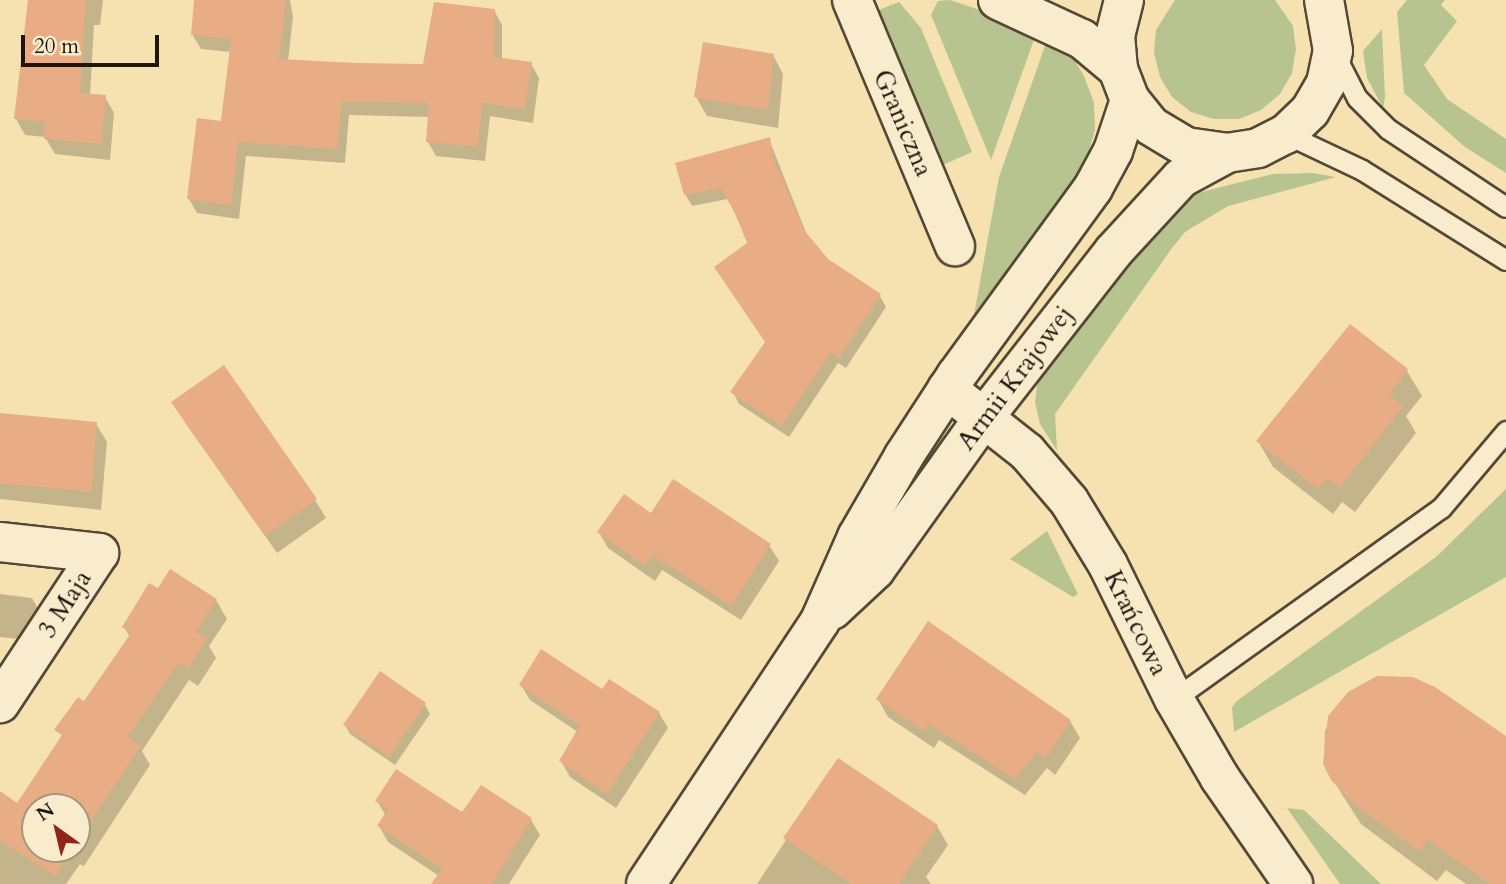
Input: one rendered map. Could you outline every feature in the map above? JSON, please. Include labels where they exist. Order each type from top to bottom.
[{"type":"main road","name":"Graniczna","points":[[852,0],[955,246]]},
{"type":"main road","points":[[998,0],[1082,39],[1124,85],[1151,126],[1186,147],[1227,153],[1258,148],[1286,134],[1310,111],[1326,83],[1333,51],[1325,1]]},
{"type":"main road","points":[[1124,0],[1115,35],[1124,85]]},
{"type":"main road","name":"Armii Krajowej","points":[[646,884],[821,621],[863,527],[947,389],[1093,188],[1113,151],[1124,85]]},
{"type":"main road","name":"Armii Krajowej","points":[[821,621],[875,570],[985,416],[1113,252],[1181,178],[1227,153]]},
{"type":"main road","name":"Krańcowa","points":[[947,389],[985,416],[1027,452],[1069,501],[1108,565],[1174,699],[1220,778],[1293,884]]},
{"type":"main road","name":"3 Maja","points":[[0,542],[99,552],[0,703]]},
{"type":"lane","points":[[1333,51],[1357,98],[1388,129],[1506,207]]},
{"type":"lane","points":[[1286,134],[1362,170],[1506,260]]},
{"type":"lane","points":[[1174,699],[1387,551],[1441,508],[1506,430]]},
{"type":"green space","points":[[950,0],[1031,27],[1036,34],[991,160],[931,15],[938,1]]},
{"type":"green space","points":[[1175,0],[1275,0],[1293,26],[1296,49],[1292,73],[1280,94],[1261,110],[1239,119],[1214,119],[1191,112],[1172,97],[1160,77],[1154,53],[1156,30]]},
{"type":"green space","points":[[1407,0],[1445,0],[1441,5],[1457,21],[1424,65],[1447,99],[1506,139],[1506,173],[1465,147],[1404,93],[1397,12]]},
{"type":"green space","points":[[899,2],[921,28],[972,152],[943,165],[876,11]]},
{"type":"green space","points":[[1382,29],[1385,97],[1383,108],[1367,78],[1363,51]]},
{"type":"green space","points":[[1048,37],[1069,51],[1084,76],[1094,103],[1095,130],[1086,161],[1069,190],[974,315],[999,177]]},
{"type":"green space","points":[[1312,173],[1336,177],[1228,206],[1185,232],[1055,414],[1057,450],[1063,460],[1040,424],[1035,402],[1040,364],[1185,196],[1273,174]]},
{"type":"green space","points":[[1506,489],[1506,577],[1234,732],[1232,707],[1238,700],[1436,557]]},
{"type":"green space","points":[[1047,531],[1078,594],[1073,597],[1010,559]]},
{"type":"green space","points":[[1287,808],[1304,810],[1381,884],[1340,884]]},
{"type":"building","points":[[28,0],[86,0],[80,93],[106,95],[102,144],[44,139],[45,122],[14,119]]},
{"type":"building","points":[[194,0],[286,0],[279,59],[355,63],[423,64],[434,2],[495,9],[494,57],[532,62],[525,109],[482,103],[478,147],[426,142],[429,103],[342,102],[337,149],[238,142],[231,205],[187,199],[197,118],[221,121],[231,39],[191,35]]},
{"type":"building","points":[[703,42],[774,54],[768,110],[694,97]]},
{"type":"building","points":[[770,137],[773,157],[804,230],[828,259],[881,294],[839,358],[831,352],[782,426],[730,392],[765,342],[714,267],[747,243],[736,215],[721,188],[684,195],[675,163]]},
{"type":"building","points":[[1350,324],[1408,369],[1389,395],[1403,406],[1340,488],[1327,478],[1318,489],[1256,441]]},
{"type":"building","points":[[224,365],[317,499],[265,536],[171,402]]},
{"type":"building","points":[[0,413],[97,422],[92,492],[0,483]]},
{"type":"building","points":[[673,479],[771,544],[731,606],[653,555],[645,566],[597,532],[624,494],[651,513]]},
{"type":"building","points":[[170,569],[217,599],[196,632],[207,638],[188,669],[178,663],[128,737],[141,746],[91,821],[91,793],[24,793],[62,735],[54,730],[78,697],[84,701],[131,633],[122,627],[149,583],[158,588]]},
{"type":"building","points":[[928,621],[1071,720],[1045,759],[1037,752],[1015,779],[929,724],[924,731],[876,699]]},
{"type":"building","points":[[541,649],[602,689],[609,679],[660,712],[607,794],[559,761],[580,725],[519,685]]},
{"type":"building","points":[[380,671],[426,703],[389,757],[343,725]]},
{"type":"building","points":[[1377,676],[1413,677],[1435,687],[1506,736],[1506,884],[1490,884],[1428,840],[1419,851],[1355,805],[1331,780],[1323,764],[1328,716],[1348,692]]},
{"type":"building","points":[[838,758],[938,825],[899,884],[851,884],[783,838]]},
{"type":"building","points":[[396,769],[462,812],[481,785],[532,818],[492,884],[431,884],[442,869],[377,826],[388,809],[375,801]]},
{"type":"building","points":[[0,791],[17,803],[21,797],[21,854],[0,840]]},
{"type":"building","points":[[35,863],[64,863],[55,876]]}]
